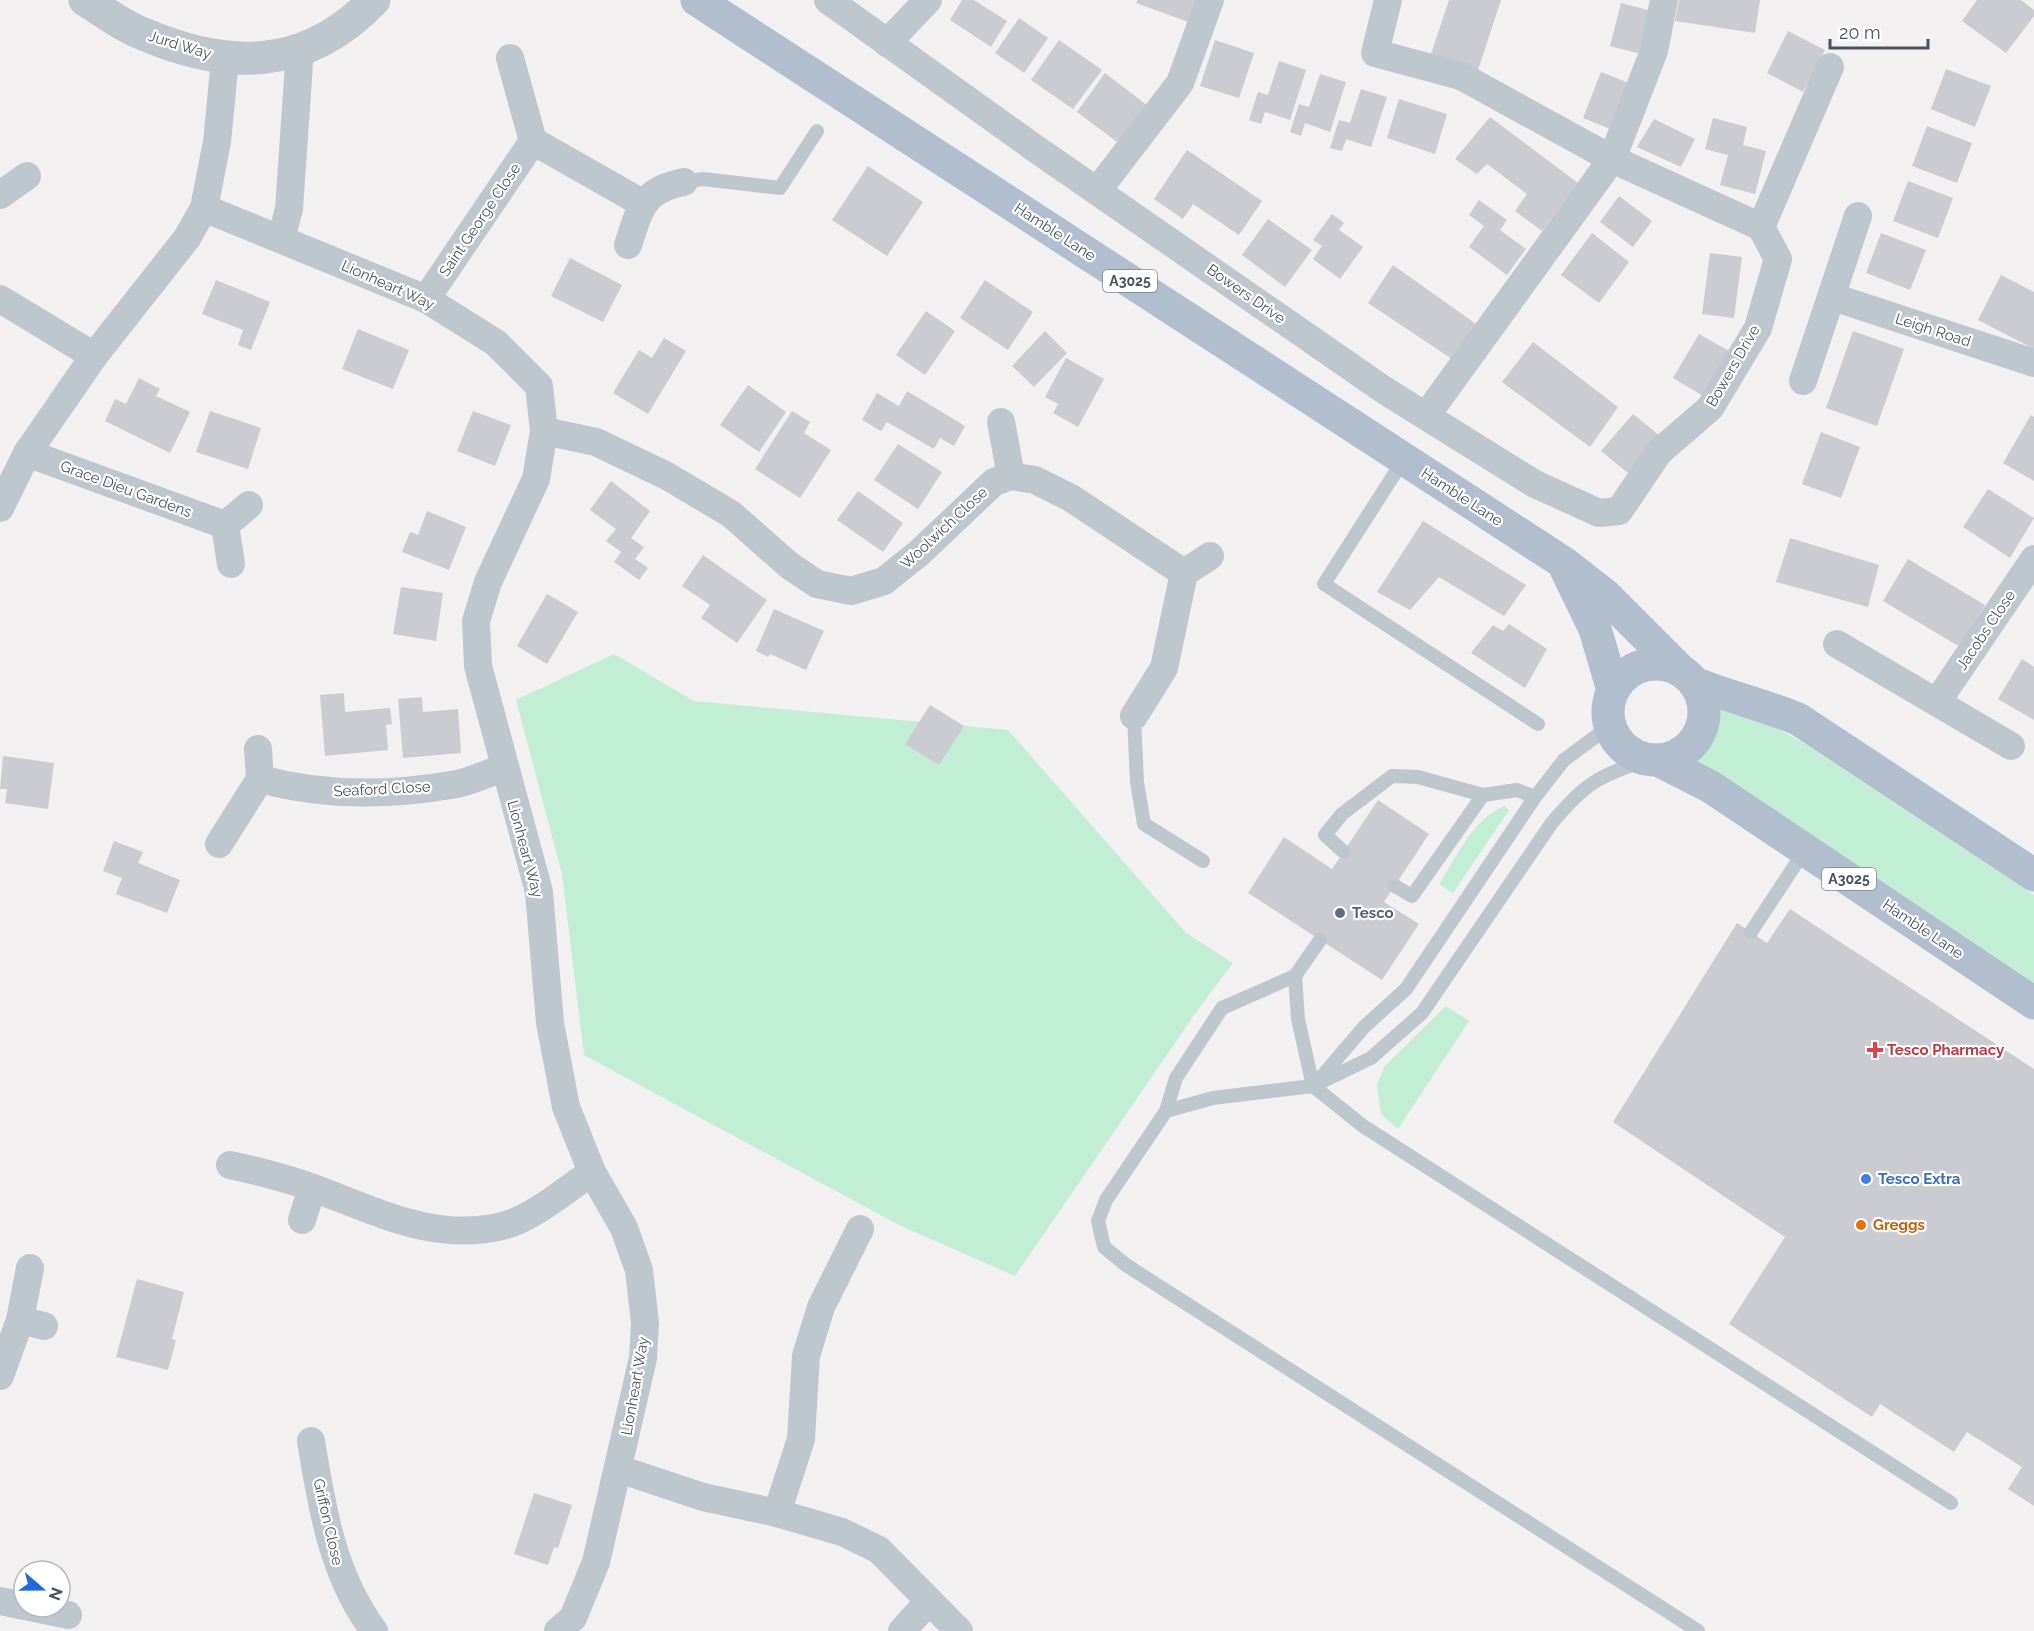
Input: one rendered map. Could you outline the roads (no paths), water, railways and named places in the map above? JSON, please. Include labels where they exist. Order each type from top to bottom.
[{"type":"main road","name":"Hamble Lane","points":[[697,0],[1563,563],[1605,595],[1687,676],[1730,697],[1756,702],[1798,719],[2034,875]]},
{"type":"main road","points":[[1563,563],[1595,629],[1613,690]]},
{"type":"main road","points":[[1649,664],[1687,676],[1703,697],[1705,712],[1703,726],[1697,740],[1674,758],[1653,760],[1623,748],[1610,726],[1609,702],[1613,690],[1634,669],[1649,664]]},
{"type":"main road","name":"Hamble Lane","points":[[1653,760],[1711,787],[2034,1003]]},
{"type":"street","name":"Jurd Way","points":[[85,0],[138,33],[188,51],[225,59],[265,58],[300,49],[333,34],[374,0]]},
{"type":"street","name":"Bowers Drive","points":[[828,0],[1097,191],[1426,416],[1535,484],[1599,513],[1619,511],[1659,452],[1710,408],[1758,328],[1778,259],[1761,227]]},
{"type":"street","points":[[887,43],[928,0]]},
{"type":"street","points":[[1097,191],[1180,83],[1210,0]]},
{"type":"street","points":[[1388,0],[1375,53],[1461,76],[1612,159],[1761,227],[1830,67]]},
{"type":"street","points":[[1426,416],[1612,159],[1654,51],[1664,0]]},
{"type":"street","points":[[281,239],[289,209],[300,49]]},
{"type":"street","points":[[510,58],[533,141],[642,203]]},
{"type":"street","points":[[0,508],[27,453],[94,356],[187,238],[204,208],[217,142],[225,59]]},
{"type":"street","name":"Saint George Close","points":[[426,299],[533,141]]},
{"type":"street","points":[[0,195],[27,176]]},
{"type":"street","points":[[628,245],[642,203],[665,186],[684,182]]},
{"type":"street","name":"Lionheart Way","points":[[204,208],[426,299],[496,343],[539,386],[544,431],[536,479],[488,582],[476,621],[478,666],[503,768],[538,892],[555,1058],[566,1107],[592,1172],[624,1228],[639,1270],[644,1299],[643,1358],[597,1562],[573,1618],[558,1631]]},
{"type":"street","points":[[1803,381],[1833,297],[1858,216]]},
{"type":"street","name":"Leigh Road","points":[[1833,297],[2034,363]]},
{"type":"street","points":[[0,299],[94,356]]},
{"type":"street","points":[[1001,422],[1011,476],[1035,480],[1071,498],[1185,573]]},
{"type":"street","name":"Woolwich Close","points":[[544,431],[596,442],[667,476],[731,514],[790,566],[817,584],[850,591],[884,581],[919,554],[994,482],[1011,476]]},
{"type":"street","name":"Grace Dieu Gardens","points":[[27,453],[225,525]]},
{"type":"street","points":[[231,564],[225,525],[249,505]]},
{"type":"street","points":[[1134,716],[1164,668],[1185,573],[1210,556]]},
{"type":"street","name":"Jacobs Close","points":[[1937,702],[2034,559]]},
{"type":"street","points":[[1837,644],[2011,746]]},
{"type":"street","points":[[219,844],[260,779],[258,749]]},
{"type":"street","name":"Seaford Close","points":[[260,779],[297,789],[350,794],[453,785],[503,768]]},
{"type":"street","points":[[230,1164],[312,1188],[387,1218],[431,1229],[473,1231],[508,1224],[542,1206],[592,1172]]},
{"type":"street","points":[[302,1220],[312,1188]]},
{"type":"street","points":[[777,1513],[801,1439],[806,1356],[821,1307],[860,1229]]},
{"type":"street","points":[[0,1376],[32,1323],[30,1268]]},
{"type":"street","name":"Griffon Close","points":[[311,1440],[324,1517],[340,1574],[374,1631]]},
{"type":"street","points":[[619,1469],[703,1497],[777,1513],[842,1532],[879,1550],[959,1631]]},
{"type":"street","points":[[902,1631],[929,1601]]},
{"type":"lane","points":[[684,182],[703,179],[780,188],[817,131]]},
{"type":"lane","points":[[1404,459],[1324,584],[1538,724]]},
{"type":"lane","points":[[1134,716],[1137,782],[1144,824],[1203,861]]},
{"type":"lane","points":[[1313,1086],[1364,1028],[1406,989],[1535,796],[1564,760],[1610,726]]},
{"type":"lane","points":[[1166,1112],[1213,1098],[1313,1086],[1371,1058],[1422,1012],[1551,824],[1574,795],[1602,776],[1653,760]]},
{"type":"lane","points":[[1344,852],[1325,835],[1342,814],[1392,776],[1418,777],[1482,795],[1516,790],[1535,796]]},
{"type":"lane","points":[[1395,886],[1412,896],[1482,795]]},
{"type":"lane","points":[[1751,932],[1805,850]]},
{"type":"lane","points":[[1320,940],[1295,976],[1222,1008],[1176,1078],[1166,1112],[1106,1200],[1098,1221],[1104,1247],[1126,1265],[1698,1631]]},
{"type":"lane","points":[[1295,976],[1298,1019],[1313,1086],[1363,1126],[1951,1503]]},
{"type":"place","name":"Tesco","points":[[1340,913]]},
{"type":"place","name":"Tesco Pharmacy","points":[[1875,1050]]},
{"type":"place","name":"Tesco Extra","points":[[1866,1179]]},
{"type":"place","name":"Greggs","points":[[1861,1225]]}]
